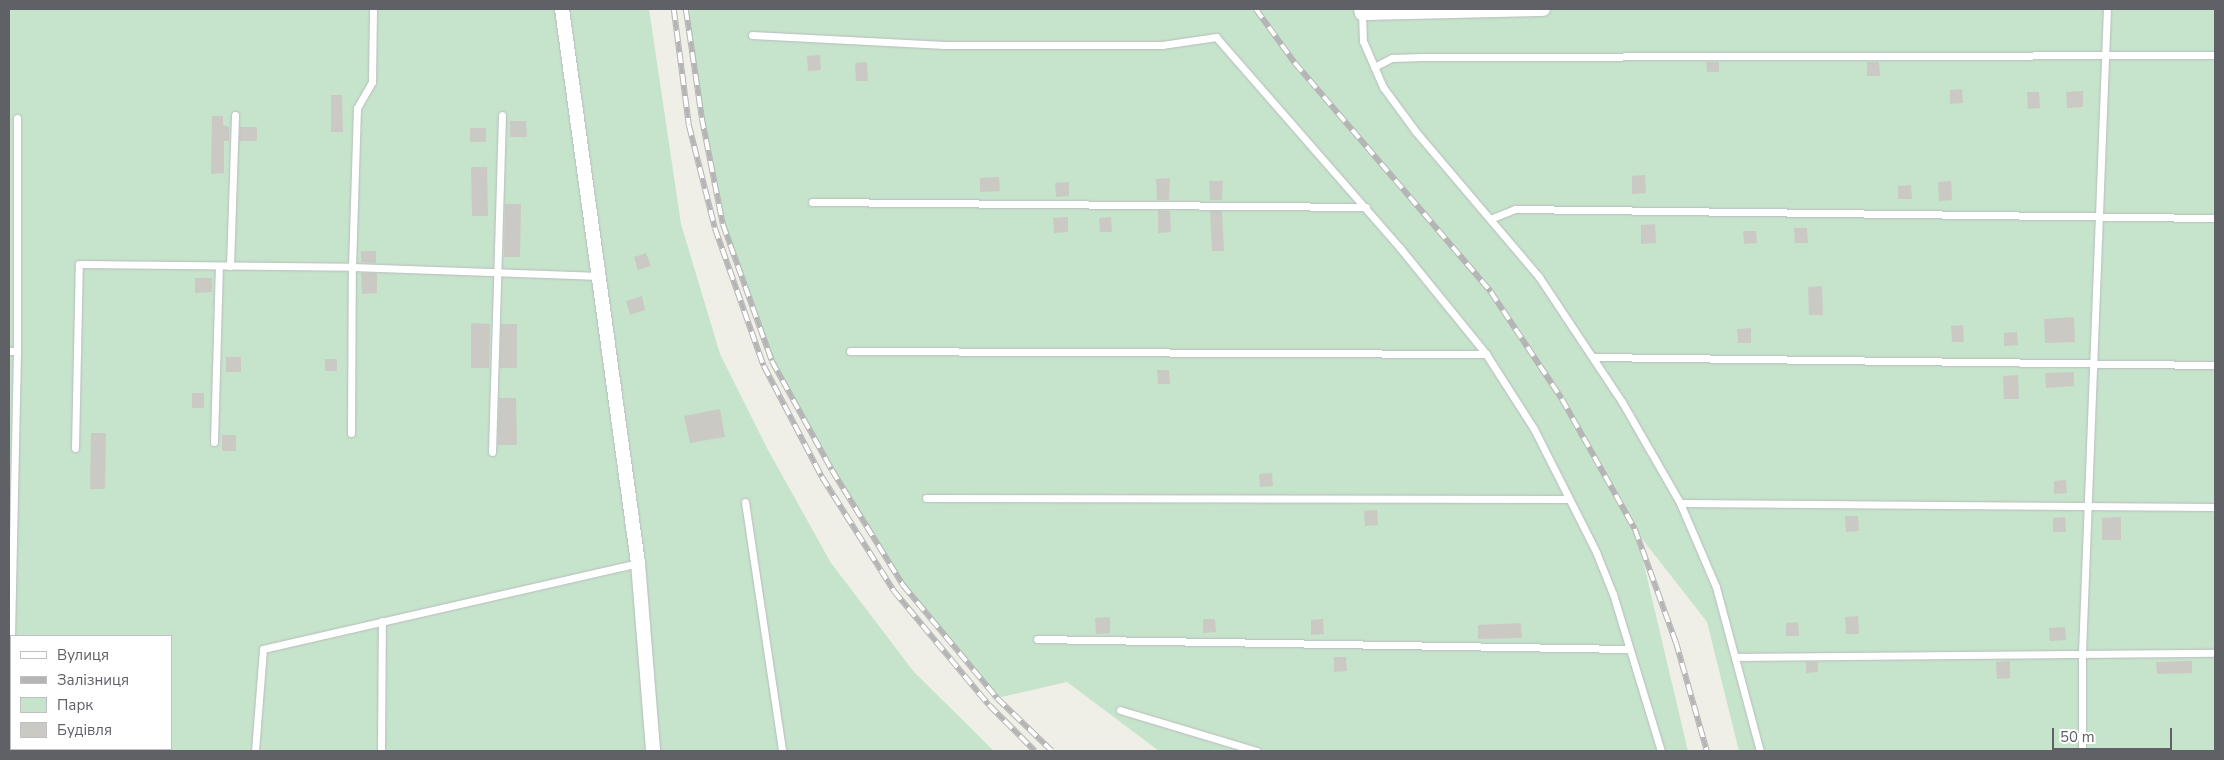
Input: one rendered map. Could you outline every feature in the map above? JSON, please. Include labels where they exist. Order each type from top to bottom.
[{"type":"street","points":[[562,9],[638,562],[653,751]]},
{"type":"street","points":[[1361,11],[1543,9]]},
{"type":"lane","points":[[352,433],[352,267],[358,108],[372,82],[373,9]]},
{"type":"lane","points":[[2082,751],[2082,653],[2107,9]]},
{"type":"lane","points":[[1361,11],[1363,41],[1383,87],[1416,132],[1539,277],[1622,402],[1680,503],[1716,587],[1760,751]]},
{"type":"lane","points":[[752,36],[946,45],[1162,45],[1216,37],[1366,207],[1486,354],[1534,429],[1596,552],[1613,594],[1627,649],[1643,688],[1661,751]]},
{"type":"lane","points":[[1374,67],[1392,58],[2215,54]]},
{"type":"lane","points":[[230,266],[235,115]]},
{"type":"lane","points":[[492,452],[502,115]]},
{"type":"lane","points":[[11,635],[17,351],[17,118]]},
{"type":"lane","points":[[812,202],[1366,207]]},
{"type":"lane","points":[[1490,219],[1515,209],[2215,218]]},
{"type":"lane","points":[[75,448],[79,264],[352,267],[598,276]]},
{"type":"lane","points":[[214,442],[220,266]]},
{"type":"lane","points":[[9,351],[17,351]]},
{"type":"lane","points":[[850,351],[1486,354]]},
{"type":"lane","points":[[1593,357],[2215,364]]},
{"type":"lane","points":[[926,498],[1568,498]]},
{"type":"lane","points":[[745,502],[782,751]]},
{"type":"lane","points":[[1680,503],[2215,507]]},
{"type":"lane","points":[[254,751],[263,649],[638,562]]},
{"type":"lane","points":[[381,751],[382,621]]},
{"type":"lane","points":[[1037,639],[1627,649]]},
{"type":"lane","points":[[1735,657],[2215,653]]},
{"type":"lane","points":[[9,733],[10,685]]},
{"type":"lane","points":[[1120,710],[1257,751]]},
{"type":"green space","points":[[9,9],[649,9],[681,224],[720,354],[768,450],[831,563],[914,672],[994,751],[9,751]]},
{"type":"green space","points":[[686,9],[1361,9],[1362,13],[1550,9],[2215,9],[2215,751],[1739,751],[1707,622],[1636,531],[1688,751],[1159,751],[1067,682],[997,698],[903,585],[832,470],[772,361],[723,224],[702,118]]},
{"type":"building","points":[[820,55],[821,70],[808,71],[807,56]]},
{"type":"building","points":[[867,62],[868,81],[856,81],[855,63]]},
{"type":"building","points":[[1706,62],[1719,62],[1719,72],[1707,72]]},
{"type":"building","points":[[1867,62],[1879,62],[1880,76],[1867,76]]},
{"type":"building","points":[[1962,89],[1963,103],[1950,104],[1950,90]]},
{"type":"building","points":[[2083,91],[2083,107],[2067,108],[2066,92]]},
{"type":"building","points":[[2027,92],[2039,92],[2040,108],[2028,109]]},
{"type":"building","points":[[331,95],[342,95],[343,132],[331,132]]},
{"type":"building","points":[[212,116],[223,116],[223,125],[229,127],[229,141],[224,141],[224,173],[211,174]]},
{"type":"building","points":[[510,121],[526,121],[527,137],[510,137]]},
{"type":"building","points":[[240,127],[257,127],[257,141],[239,141]]},
{"type":"building","points":[[470,128],[486,128],[486,142],[470,142]]},
{"type":"building","points":[[471,167],[487,167],[488,216],[472,216]]},
{"type":"building","points":[[1645,175],[1646,193],[1632,194],[1632,176]]},
{"type":"building","points":[[999,177],[1000,191],[980,192],[980,178]]},
{"type":"building","points":[[1170,178],[1169,200],[1157,200],[1156,179]]},
{"type":"building","points":[[1209,181],[1223,181],[1222,200],[1210,200]]},
{"type":"building","points":[[1951,181],[1952,200],[1939,201],[1938,182]]},
{"type":"building","points":[[1069,182],[1069,196],[1056,197],[1055,183]]},
{"type":"building","points":[[1911,185],[1912,199],[1898,199],[1898,186]]},
{"type":"building","points":[[505,204],[521,204],[520,257],[504,257]]},
{"type":"building","points":[[1158,210],[1170,211],[1171,232],[1158,233]]},
{"type":"building","points":[[1210,211],[1222,211],[1224,251],[1212,251]]},
{"type":"building","points":[[1068,217],[1068,232],[1054,233],[1053,218]]},
{"type":"building","points":[[1111,217],[1112,232],[1100,232],[1099,218]]},
{"type":"building","points":[[1655,224],[1656,243],[1641,244],[1641,225]]},
{"type":"building","points":[[1794,228],[1807,228],[1808,243],[1795,243]]},
{"type":"building","points":[[1743,231],[1756,231],[1757,243],[1744,244]]},
{"type":"building","points":[[361,251],[376,251],[376,263],[361,262]]},
{"type":"building","points":[[646,253],[651,266],[638,270],[634,257]]},
{"type":"building","points":[[361,273],[377,273],[377,293],[362,294]]},
{"type":"building","points":[[195,278],[212,278],[212,292],[195,293]]},
{"type":"building","points":[[1822,286],[1823,315],[1809,315],[1808,287]]},
{"type":"building","points":[[642,296],[645,310],[630,315],[626,301]]},
{"type":"building","points":[[2074,317],[2075,342],[2045,343],[2044,319]]},
{"type":"building","points":[[471,323],[490,324],[489,368],[471,368]]},
{"type":"building","points":[[501,324],[517,324],[517,368],[500,368]]},
{"type":"building","points":[[1963,325],[1964,342],[1952,342],[1951,326]]},
{"type":"building","points":[[1751,328],[1751,343],[1738,343],[1737,329]]},
{"type":"building","points":[[2017,332],[2018,345],[2004,346],[2004,333]]},
{"type":"building","points":[[226,357],[241,357],[241,372],[226,372]]},
{"type":"building","points":[[325,359],[337,359],[337,371],[325,371]]},
{"type":"building","points":[[1157,370],[1169,370],[1170,384],[1158,384]]},
{"type":"building","points":[[2074,372],[2074,386],[2046,388],[2045,373]]},
{"type":"building","points":[[2018,375],[2019,399],[2004,399],[2003,376]]},
{"type":"building","points":[[192,393],[204,393],[204,408],[192,408]]},
{"type":"building","points":[[499,398],[516,398],[517,445],[498,445]]},
{"type":"building","points":[[720,409],[725,437],[690,443],[684,416]]},
{"type":"building","points":[[91,433],[106,433],[105,489],[90,489]]},
{"type":"building","points":[[222,435],[236,435],[236,451],[222,451]]},
{"type":"building","points":[[1272,473],[1273,486],[1260,487],[1259,474]]},
{"type":"building","points":[[2066,480],[2067,493],[2054,494],[2054,481]]},
{"type":"building","points":[[1377,510],[1378,525],[1365,526],[1364,511]]},
{"type":"building","points":[[1845,516],[1858,516],[1859,531],[1846,532]]},
{"type":"building","points":[[2065,517],[2066,532],[2053,532],[2053,518]]},
{"type":"building","points":[[2121,517],[2121,540],[2102,540],[2102,518]]},
{"type":"building","points":[[1858,616],[1859,634],[1846,634],[1845,617]]},
{"type":"building","points":[[1110,617],[1110,633],[1096,634],[1095,618]]},
{"type":"building","points":[[1203,619],[1215,619],[1216,632],[1203,633]]},
{"type":"building","points":[[1323,619],[1324,634],[1311,635],[1311,620]]},
{"type":"building","points":[[1798,622],[1799,636],[1786,636],[1786,623]]},
{"type":"building","points":[[1521,623],[1522,638],[1478,639],[1478,625]]},
{"type":"building","points":[[2065,627],[2066,640],[2050,641],[2049,628]]},
{"type":"building","points":[[1334,657],[1346,657],[1347,671],[1334,672]]},
{"type":"building","points":[[2010,661],[2010,678],[1997,679],[1996,662]]},
{"type":"building","points":[[2192,661],[2192,673],[2157,674],[2156,662]]},
{"type":"building","points":[[1806,662],[1818,662],[1818,672],[1806,673]]},
{"type":"railway","points":[[674,9],[689,125],[715,228],[764,366],[822,477],[894,591],[989,705],[1035,751]]},
{"type":"railway","points":[[686,9],[702,118],[723,224],[772,361],[832,470],[903,585],[997,698],[1052,751]]},
{"type":"railway","points":[[1256,9],[1295,63],[1491,292],[1562,399],[1635,529],[1676,642],[1707,751]]}]
